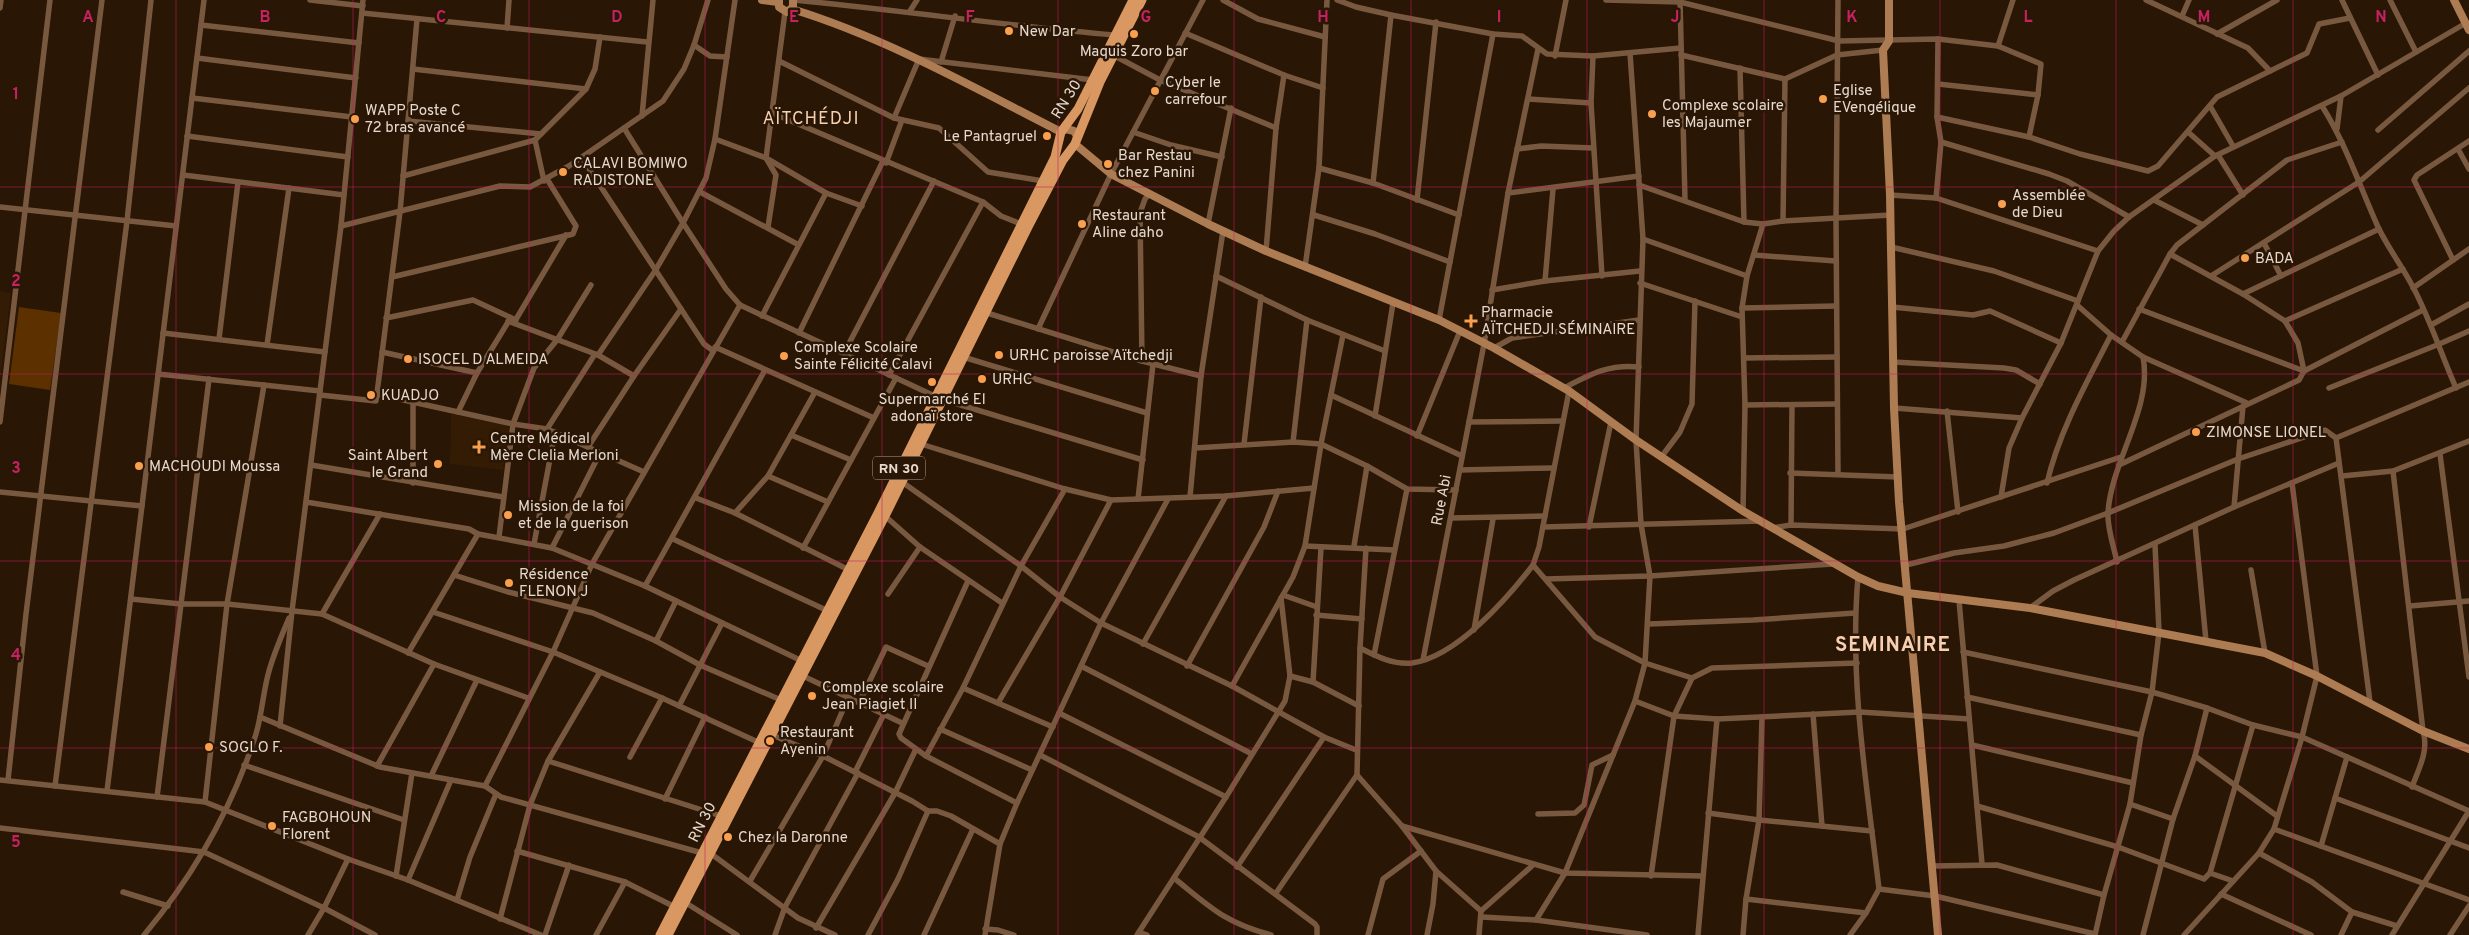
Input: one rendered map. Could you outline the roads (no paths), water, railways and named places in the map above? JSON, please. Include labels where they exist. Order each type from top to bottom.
[{"type":"main road","name":"RN 30","points":[[667,935],[686,903],[721,816],[802,661],[847,569],[938,397],[1055,157],[1061,132],[1078,109],[1114,34],[1133,0]]},
{"type":"main road","name":"RN 30","points":[[667,935],[675,907],[772,735],[921,444],[938,397],[963,356],[1063,160],[1075,144],[1113,55],[1142,0]]},
{"type":"street","points":[[0,8],[1,0]]},
{"type":"street","points":[[0,422],[50,0]]},
{"type":"street","points":[[8,780],[40,496],[102,0]]},
{"type":"street","points":[[55,786],[126,221],[151,0]]},
{"type":"street","points":[[107,791],[204,0]]},
{"type":"street","points":[[310,0],[363,7],[417,19],[648,42]]},
{"type":"street","points":[[506,28],[509,0]]},
{"type":"street","points":[[642,116],[653,0]]},
{"type":"street","points":[[341,226],[500,186],[530,187],[582,158],[642,116],[663,100],[672,90],[694,45],[708,0]]},
{"type":"street","points":[[547,429],[655,271],[700,192],[709,170],[715,139],[735,0]]},
{"type":"street","points":[[762,0],[779,1],[779,7],[828,21],[919,59],[1061,132],[1066,129],[1074,131],[1077,136],[1075,144],[1111,174],[1149,194],[1266,251],[1439,320],[1494,348],[1567,390],[1636,440],[1743,511],[1858,578],[1878,586],[1908,593],[2030,608],[2265,653],[2318,676],[2423,731],[2469,749]]},
{"type":"street","points":[[768,227],[776,175],[766,158],[778,61],[788,10],[793,0],[853,3],[1034,28],[1114,34]]},
{"type":"street","points":[[910,12],[917,0]]},
{"type":"street","points":[[1038,329],[1111,174],[1184,33],[1204,0]]},
{"type":"street","points":[[1223,0],[1258,19],[1325,37]]},
{"type":"street","points":[[1305,267],[1319,168],[1327,0]]},
{"type":"street","points":[[1337,0],[1356,7],[1391,15],[1493,34],[1522,36],[1538,49],[1555,56],[1681,52],[1785,79],[1837,55],[1883,50]]},
{"type":"street","points":[[1555,56],[1566,0]]},
{"type":"street","points":[[1606,0],[1680,1],[1839,41],[1938,39],[1998,46],[2041,64],[2038,95],[2029,137]]},
{"type":"street","points":[[1838,0],[1836,219],[1838,474]]},
{"type":"street","points":[[1890,0],[1889,41],[1883,50],[1891,215],[1894,408],[1898,477],[1938,935]]},
{"type":"street","points":[[1998,46],[2013,0]]},
{"type":"street","points":[[2146,0],[2252,51],[2270,71]]},
{"type":"street","points":[[2182,16],[2189,0]]},
{"type":"street","points":[[2217,34],[2277,0]]},
{"type":"street","points":[[2342,0],[2378,75]]},
{"type":"street","points":[[2390,0],[2416,52]]},
{"type":"street","points":[[2001,497],[2009,448],[2022,418],[2061,343],[2098,251],[2129,217],[2216,155],[2342,96],[2416,52],[2467,27],[2454,0]]},
{"type":"street","points":[[1680,1],[1685,200]]},
{"type":"street","points":[[280,726],[292,612],[341,226],[363,7]]},
{"type":"street","points":[[1373,183],[1391,15]]},
{"type":"street","points":[[941,62],[955,16]]},
{"type":"street","points":[[1937,117],[2029,137],[2080,154],[2148,171],[2158,166],[2218,97],[2307,53],[2319,24],[2350,18]]},
{"type":"street","points":[[158,374],[264,385],[376,401],[404,176],[417,19]]},
{"type":"street","points":[[1417,200],[1436,22]]},
{"type":"street","points":[[201,26],[359,43]]},
{"type":"street","points":[[1184,33],[1284,75],[1323,88]]},
{"type":"street","points":[[1439,320],[1493,34]]},
{"type":"street","points":[[404,176],[535,140],[586,89],[595,69],[600,37]]},
{"type":"street","points":[[1936,198],[1941,142],[1937,117],[1938,39]]},
{"type":"street","points":[[694,45],[710,56],[727,56]]},
{"type":"street","name":"Rue Abi","points":[[1423,660],[1484,344],[1508,193],[1538,49]]},
{"type":"street","points":[[2378,130],[2469,51]]},
{"type":"street","points":[[1536,920],[1565,873],[1635,701],[1645,663],[1649,624],[1650,576],[1641,524],[1636,440],[1640,272],[1643,239],[1630,53]]},
{"type":"street","points":[[1113,55],[1160,80],[1232,108],[1276,128]]},
{"type":"street","points":[[1593,56],[1591,103],[1602,276]]},
{"type":"street","points":[[197,58],[356,78]]},
{"type":"street","points":[[919,59],[1093,80]]},
{"type":"street","points":[[894,118],[919,59]]},
{"type":"street","points":[[778,61],[894,118],[943,130],[988,172],[1043,181]]},
{"type":"street","points":[[1740,68],[1744,222]]},
{"type":"street","points":[[413,69],[586,89]]},
{"type":"street","points":[[1266,251],[1276,128],[1284,75]]},
{"type":"street","points":[[1783,221],[1785,79]]},
{"type":"street","points":[[1938,84],[2038,95]]},
{"type":"street","points":[[2211,276],[2359,182],[2469,88]]},
{"type":"street","points":[[2337,129],[2342,96]]},
{"type":"street","points":[[192,98],[352,117]]},
{"type":"street","points":[[1528,99],[1591,103]]},
{"type":"street","points":[[2210,106],[2233,146]]},
{"type":"street","points":[[2322,106],[2337,129],[2379,229],[2413,288],[2431,325],[2437,346],[2456,388]]},
{"type":"street","points":[[1208,224],[1232,108]]},
{"type":"street","points":[[772,113],[983,202],[1001,216],[1021,224]]},
{"type":"street","points":[[799,333],[885,162],[902,120]]},
{"type":"street","points":[[408,121],[540,134]]},
{"type":"street","points":[[624,128],[726,289],[740,305],[938,397],[1143,460]]},
{"type":"street","points":[[1133,132],[1171,145],[1222,157]]},
{"type":"street","points":[[2188,132],[2216,155],[2243,195]]},
{"type":"street","points":[[187,136],[348,157]]},
{"type":"street","points":[[715,139],[766,158],[826,193],[862,206]]},
{"type":"street","points":[[392,277],[573,234],[576,226],[545,180],[535,140]]},
{"type":"street","points":[[2453,260],[2414,182],[2417,175],[2469,141]]},
{"type":"street","points":[[1941,142],[2067,181],[2129,217]]},
{"type":"street","points":[[2122,342],[2170,254],[2177,245],[2286,160],[2342,142]]},
{"type":"street","points":[[1517,149],[1541,146],[1593,148]]},
{"type":"street","points":[[2458,149],[2469,169]]},
{"type":"street","points":[[582,158],[704,344],[874,418]]},
{"type":"street","points":[[1319,168],[1373,183],[1459,215]]},
{"type":"street","points":[[183,175],[344,195]]},
{"type":"street","points":[[1508,193],[1553,189],[1639,176]]},
{"type":"street","points":[[218,339],[238,182]]},
{"type":"street","points":[[844,353],[934,182]]},
{"type":"street","points":[[1639,185],[1744,222],[1763,224],[1783,221],[1891,215]]},
{"type":"street","points":[[267,345],[288,188]]},
{"type":"street","points":[[1545,281],[1553,189]]},
{"type":"street","points":[[700,192],[797,244]]},
{"type":"street","points":[[762,316],[797,244],[826,193]]},
{"type":"street","points":[[1142,361],[1140,213],[1149,194]]},
{"type":"street","points":[[1890,194],[1936,198],[2098,251]]},
{"type":"street","points":[[2154,200],[2203,225]]},
{"type":"street","points":[[889,375],[983,202]]},
{"type":"street","points":[[0,207],[176,226]]},
{"type":"street","points":[[1314,214],[1450,262]]},
{"type":"street","points":[[1743,511],[1745,405],[1742,308],[1748,276],[1763,224]]},
{"type":"street","points":[[2243,294],[2379,229]]},
{"type":"street","points":[[1190,497],[1201,376],[1223,231]]},
{"type":"street","points":[[458,412],[478,373],[566,235]]},
{"type":"street","points":[[1643,239],[1748,276]]},
{"type":"street","points":[[2264,243],[2281,276]]},
{"type":"street","points":[[1891,248],[1994,271],[2078,303],[2111,335],[2143,357],[2245,404]]},
{"type":"street","points":[[2413,288],[2469,249]]},
{"type":"street","points":[[2170,254],[2243,294],[2286,321],[2298,343],[2304,370]]},
{"type":"street","points":[[1754,255],[1836,261]]},
{"type":"street","points":[[2286,321],[2402,270]]},
{"type":"street","points":[[1492,290],[1545,281],[1640,272]]},
{"type":"street","points":[[1216,276],[1307,320],[1385,351]]},
{"type":"street","points":[[1640,282],[1742,317]]},
{"type":"street","points":[[499,537],[513,424],[534,368],[557,340],[591,284]]},
{"type":"street","points":[[1244,444],[1261,297]]},
{"type":"street","points":[[386,318],[473,300],[512,321],[596,355],[634,376]]},
{"type":"street","points":[[1662,456],[1680,432],[1692,404],[1695,301]]},
{"type":"street","points":[[1375,416],[1393,303]]},
{"type":"street","points":[[2431,325],[2469,304]]},
{"type":"street","points":[[485,786],[553,652],[592,564],[713,348],[740,305]]},
{"type":"street","points":[[1742,308],[1836,306]]},
{"type":"street","points":[[1892,307],[1973,315],[1990,311],[2061,343]]},
{"type":"street","points":[[588,447],[634,376],[682,309]]},
{"type":"street","points":[[2139,309],[2304,370]]},
{"type":"street","points":[[2119,465],[2299,380],[2304,370],[2423,310]]},
{"type":"street","points":[[984,312],[1142,361],[1201,376]]},
{"type":"street","points":[[1293,442],[1307,320]]},
{"type":"street","points":[[1494,348],[1512,338],[1639,320]]},
{"type":"street","points":[[2329,388],[2437,346],[2469,330]]},
{"type":"street","points":[[1417,436],[1460,331]]},
{"type":"street","points":[[163,334],[325,352]]},
{"type":"street","points":[[1232,686],[1298,566],[1305,546],[1321,444],[1343,335]]},
{"type":"street","points":[[2047,483],[2054,455],[2111,335]]},
{"type":"street","points":[[382,352],[478,373]]},
{"type":"street","points":[[963,356],[1147,413]]},
{"type":"street","points":[[1744,358],[1837,357]]},
{"type":"street","points":[[2117,562],[2108,513],[2120,457],[2128,440],[2145,379],[2143,357]]},
{"type":"street","points":[[1893,362],[2004,368],[2016,370],[2040,384]]},
{"type":"street","points":[[1138,499],[1153,364]]},
{"type":"street","points":[[1567,390],[1609,367],[1622,365],[1639,367]]},
{"type":"street","points":[[645,586],[766,370]]},
{"type":"street","points":[[803,548],[896,378]]},
{"type":"street","points":[[157,797],[209,379]]},
{"type":"street","points":[[2336,438],[2469,382]]},
{"type":"street","points":[[205,802],[227,604],[264,385]]},
{"type":"street","points":[[1360,648],[1394,662],[1411,663],[1423,660],[1473,630],[1508,598],[1533,565],[1545,516],[1567,390]]},
{"type":"street","points":[[735,513],[768,476],[815,392]]},
{"type":"street","points":[[376,394],[513,424],[547,429],[644,472]]},
{"type":"street","points":[[1331,395],[1462,456]]},
{"type":"street","points":[[413,401],[413,483]]},
{"type":"street","points":[[1745,405],[1837,404]]},
{"type":"street","points":[[2234,507],[2245,404]]},
{"type":"street","points":[[1791,526],[1792,405]]},
{"type":"street","points":[[1894,408],[2022,418]]},
{"type":"street","points":[[1947,411],[1958,512]]},
{"type":"street","points":[[1469,422],[1562,421]]},
{"type":"street","points":[[1589,527],[1611,422]]},
{"type":"street","points":[[1906,565],[1954,553],[2004,546],[2054,533],[2108,513],[2238,459],[2322,430],[2326,431],[2336,438],[2370,702]]},
{"type":"street","points":[[534,544],[555,432]]},
{"type":"street","points":[[791,435],[851,460]]},
{"type":"street","points":[[2342,476],[2393,471],[2469,441]]},
{"type":"street","points":[[1195,448],[1293,442],[1321,444],[1367,466],[1407,489],[1456,490]]},
{"type":"street","points":[[921,444],[1065,489],[1111,500],[1226,496],[1314,488]]},
{"type":"street","points":[[552,548],[600,453]]},
{"type":"street","points":[[2440,454],[2469,677]]},
{"type":"street","points":[[1772,528],[1791,526],[1903,529],[2047,483],[2120,457]]},
{"type":"street","points":[[2030,608],[2054,590],[2234,507],[2339,463]]},
{"type":"street","points":[[311,465],[503,497]]},
{"type":"street","points":[[1354,546],[1367,466]]},
{"type":"street","points":[[1460,470],[1553,468]]},
{"type":"street","points":[[2393,471],[2426,749],[2412,787]]},
{"type":"street","points":[[1790,473],[1898,477]]},
{"type":"street","points":[[768,476],[828,502]]},
{"type":"street","points":[[902,482],[1021,566],[1060,598],[1100,623],[1232,686],[1324,736],[1356,750]]},
{"type":"street","points":[[2185,935],[2259,853],[2274,829],[2318,676],[2292,483]]},
{"type":"street","points":[[926,756],[963,688],[1021,566],[1065,489]]},
{"type":"street","points":[[1374,655],[1407,489]]},
{"type":"street","points":[[1187,666],[1264,527],[1278,491]]},
{"type":"street","points":[[0,492],[142,506]]},
{"type":"street","points":[[1143,644],[1226,496]]},
{"type":"street","points":[[696,498],[735,513],[847,569]]},
{"type":"street","points":[[1014,935],[998,930],[985,932],[1000,844],[1100,623],[1168,499]]},
{"type":"street","points":[[998,703],[1060,598],[1111,500]]},
{"type":"street","points":[[306,502],[469,529],[478,534],[552,548],[645,586],[802,661]]},
{"type":"street","points":[[322,614],[380,514]]},
{"type":"street","points":[[884,516],[920,546],[1002,603]]},
{"type":"street","points":[[1451,518],[1493,519],[1545,516]]},
{"type":"street","points":[[1473,630],[1493,519]]},
{"type":"street","points":[[1543,526],[1589,527],[1761,522]]},
{"type":"street","points":[[2195,525],[2206,641]]},
{"type":"street","points":[[408,653],[478,534]]},
{"type":"street","points":[[673,539],[826,610]]},
{"type":"street","points":[[1879,889],[1935,896],[2095,934],[2130,804],[2141,735],[2152,692],[2159,632],[2155,545]]},
{"type":"street","points":[[888,594],[920,546]]},
{"type":"street","points":[[1305,546],[1321,548],[1354,546],[1394,550]]},
{"type":"street","points":[[1313,682],[1321,548]]},
{"type":"street","points":[[1276,893],[1357,775],[1356,750],[1360,648],[1366,548]]},
{"type":"street","points":[[1546,579],[1650,576],[1833,564]]},
{"type":"street","points":[[1533,565],[1595,637],[1645,663],[1692,678]]},
{"type":"street","points":[[2251,570],[2265,653]]},
{"type":"street","points":[[454,575],[508,592],[593,613],[700,665],[781,700]]},
{"type":"street","points":[[1850,935],[1866,913],[1879,889],[1860,712],[1855,613],[1858,578]]},
{"type":"street","points":[[968,581],[902,723],[899,736],[926,756],[1017,803]]},
{"type":"street","points":[[1282,596],[1317,607]]},
{"type":"street","points":[[1147,935],[1138,934],[1226,797],[1278,712],[1289,689],[1290,676],[1282,596]]},
{"type":"street","points":[[131,598],[181,604],[227,604],[322,614],[434,664],[528,698]]},
{"type":"street","points":[[1959,600],[1982,864]]},
{"type":"street","points":[[656,642],[676,601]]},
{"type":"street","points":[[2410,606],[2469,601]]},
{"type":"street","points":[[144,935],[168,906],[204,852],[227,809],[260,717],[269,671],[292,612]]},
{"type":"street","points":[[433,612],[553,652],[662,698],[760,743]]},
{"type":"street","points":[[1649,624],[1753,620],[1855,613]]},
{"type":"street","points":[[1316,615],[1362,618]]},
{"type":"street","points":[[679,706],[722,623]]},
{"type":"street","points":[[859,703],[886,647],[928,666]]},
{"type":"street","points":[[1963,652],[2152,692],[2208,708],[2253,724],[2302,737],[2469,811],[2392,935]]},
{"type":"street","points":[[1651,876],[1674,716],[1692,678],[1712,668],[1857,663]]},
{"type":"street","points":[[377,766],[434,664]]},
{"type":"street","points":[[1080,666],[1252,754]]},
{"type":"street","points":[[500,919],[530,805],[548,761],[600,672]]},
{"type":"street","points":[[802,676],[902,723]]},
{"type":"street","points":[[1290,676],[1313,682],[1359,706]]},
{"type":"street","points":[[431,776],[477,680]]},
{"type":"street","points":[[963,688],[1053,727]]},
{"type":"street","points":[[1967,697],[2141,735]]},
{"type":"street","points":[[630,757],[662,698]]},
{"type":"street","points":[[750,881],[822,756],[848,698]]},
{"type":"street","points":[[1635,701],[1674,716],[1716,719],[1860,712],[1918,714],[1969,719]]},
{"type":"street","points":[[2143,935],[2174,819],[2195,756],[2208,708]]},
{"type":"street","points":[[1059,713],[1226,797]]},
{"type":"street","points":[[775,935],[785,907],[856,773],[884,714]]},
{"type":"street","points":[[1813,714],[1822,826]]},
{"type":"street","points":[[260,717],[377,766],[485,786],[496,794],[530,805],[706,853],[750,881],[816,928],[835,935]]},
{"type":"street","points":[[665,799],[705,717]]},
{"type":"street","points":[[1743,935],[1746,899],[1759,820],[1762,717]]},
{"type":"street","points":[[1698,935],[1716,719]]},
{"type":"street","points":[[1977,806],[2118,847],[2204,879],[2210,873],[2253,724]]},
{"type":"street","points":[[940,729],[1032,770]]},
{"type":"street","points":[[772,735],[822,756],[928,811],[937,811],[951,816],[1000,844]]},
{"type":"street","points":[[1237,867],[1324,736]]},
{"type":"street","points":[[1972,745],[2133,783]]},
{"type":"street","points":[[816,928],[895,793],[916,749]]},
{"type":"street","points":[[1040,755],[1199,837],[1315,924],[1317,935]]},
{"type":"street","points":[[1538,814],[1575,813],[1580,810],[1584,805],[1592,765],[1613,755]]},
{"type":"street","points":[[2195,756],[2277,816]]},
{"type":"street","points":[[2321,846],[2347,757]]},
{"type":"street","points":[[548,761],[721,816]]},
{"type":"street","points":[[244,765],[404,820]]},
{"type":"street","points":[[396,876],[412,773]]},
{"type":"street","points":[[1357,775],[1402,826],[1436,870],[1482,914],[1647,935]]},
{"type":"street","points":[[0,780],[205,802],[227,809],[348,859],[408,880],[541,935]]},
{"type":"street","points":[[408,880],[451,780]]},
{"type":"street","points":[[457,900],[470,857],[496,794]]},
{"type":"street","points":[[2334,798],[2469,848]]},
{"type":"street","points":[[2130,804],[2174,819]]},
{"type":"street","points":[[868,935],[898,879],[928,811]]},
{"type":"street","points":[[1708,813],[1872,831]]},
{"type":"street","points":[[1402,826],[1565,873],[1702,876]]},
{"type":"street","points":[[0,828],[204,852],[324,908],[376,935]]},
{"type":"street","points":[[924,935],[973,829]]},
{"type":"street","points":[[2274,829],[2469,900]]},
{"type":"street","points":[[517,851],[569,864],[625,882],[675,907]]},
{"type":"street","points":[[1368,935],[1383,879],[1421,851]]},
{"type":"street","points":[[2259,853],[2312,882],[2352,912],[2397,926]]},
{"type":"street","points":[[308,935],[324,908],[348,859]]},
{"type":"street","points":[[545,935],[569,864]]},
{"type":"street","points":[[1479,935],[1482,914],[1533,865]]},
{"type":"street","points":[[1933,866],[1997,865],[2104,895]]},
{"type":"street","points":[[1427,935],[1434,904],[1436,870]]},
{"type":"street","points":[[2210,873],[2233,880]]},
{"type":"street","points":[[1174,878],[1224,918],[1245,928],[1272,935]]},
{"type":"street","points":[[596,935],[625,882]]},
{"type":"street","points":[[123,892],[168,906]]},
{"type":"street","points":[[2220,894],[2311,935]]},
{"type":"street","points":[[1746,899],[1866,913]]},
{"type":"street","points":[[686,903],[737,935]]},
{"type":"street","points":[[2450,935],[2469,906]]},
{"type":"street","points":[[2341,935],[2352,912]]},
{"type":"place","name":"New Dar","points":[[1009,31]]},
{"type":"place","name":"Maquis Zoro bar","points":[[1134,34]]},
{"type":"place","name":"Cyber le carrefour","points":[[1155,91]]},
{"type":"place","name":"Eglise EVengélique","points":[[1823,99]]},
{"type":"place","name":"Complexe scolaire les Majaumer","points":[[1652,114]]},
{"type":"place","name":"WAPP Poste C 72 bras avancé","points":[[355,119]]},
{"type":"place","name":"Le Pantagruel","points":[[1047,136]]},
{"type":"place","name":"Bar Restau chez Panini","points":[[1108,164]]},
{"type":"place","name":"CALAVI BOMIWO RADISTONE","points":[[563,172]]},
{"type":"place","name":"Assemblée de Dieu","points":[[2002,204]]},
{"type":"place","name":"Restaurant Aline daho","points":[[1082,224]]},
{"type":"place","name":"BADA","points":[[2245,258]]},
{"type":"place","name":"Pharmacie AÏTCHEDJI SÉMINAIRE","points":[[1471,321]]},
{"type":"place","name":"URHC paroisse Aïtchedji","points":[[999,355]]},
{"type":"place","name":"Complexe Scolaire Sainte Félicité Calavi","points":[[784,356]]},
{"type":"place","name":"ISOCEL D ALMEIDA","points":[[408,359]]},
{"type":"place","name":"URHC","points":[[982,379]]},
{"type":"place","name":"Supermarché El adonaï store","points":[[932,382]]},
{"type":"place","name":"KUADJO","points":[[371,395]]},
{"type":"place","name":"ZIMONSE LIONEL","points":[[2196,432]]},
{"type":"place","name":"Centre Médical Mère Clelia Merloni","points":[[479,447]]},
{"type":"place","name":"Saint Albert le Grand","points":[[438,464]]},
{"type":"place","name":"MACHOUDI Moussa","points":[[139,466]]},
{"type":"place","name":"Mission de la foi et de la guerison","points":[[508,515]]},
{"type":"place","name":"Résidence FLENON J","points":[[509,583]]},
{"type":"place","name":"Complexe scolaire Jean Piagiet II","points":[[812,696]]},
{"type":"place","name":"Restaurant Ayenin","points":[[770,741]]},
{"type":"place","name":"SOGLO F.","points":[[209,747]]},
{"type":"place","name":"FAGBOHOUN Florent","points":[[272,826]]},
{"type":"place","name":"Chez la Daronne","points":[[728,837]]},
{"type":"district","name":"AÏTCHÉDJI","points":[[811,118]]},
{"type":"district","name":"SEMINAIRE","points":[[1893,644]]}]
